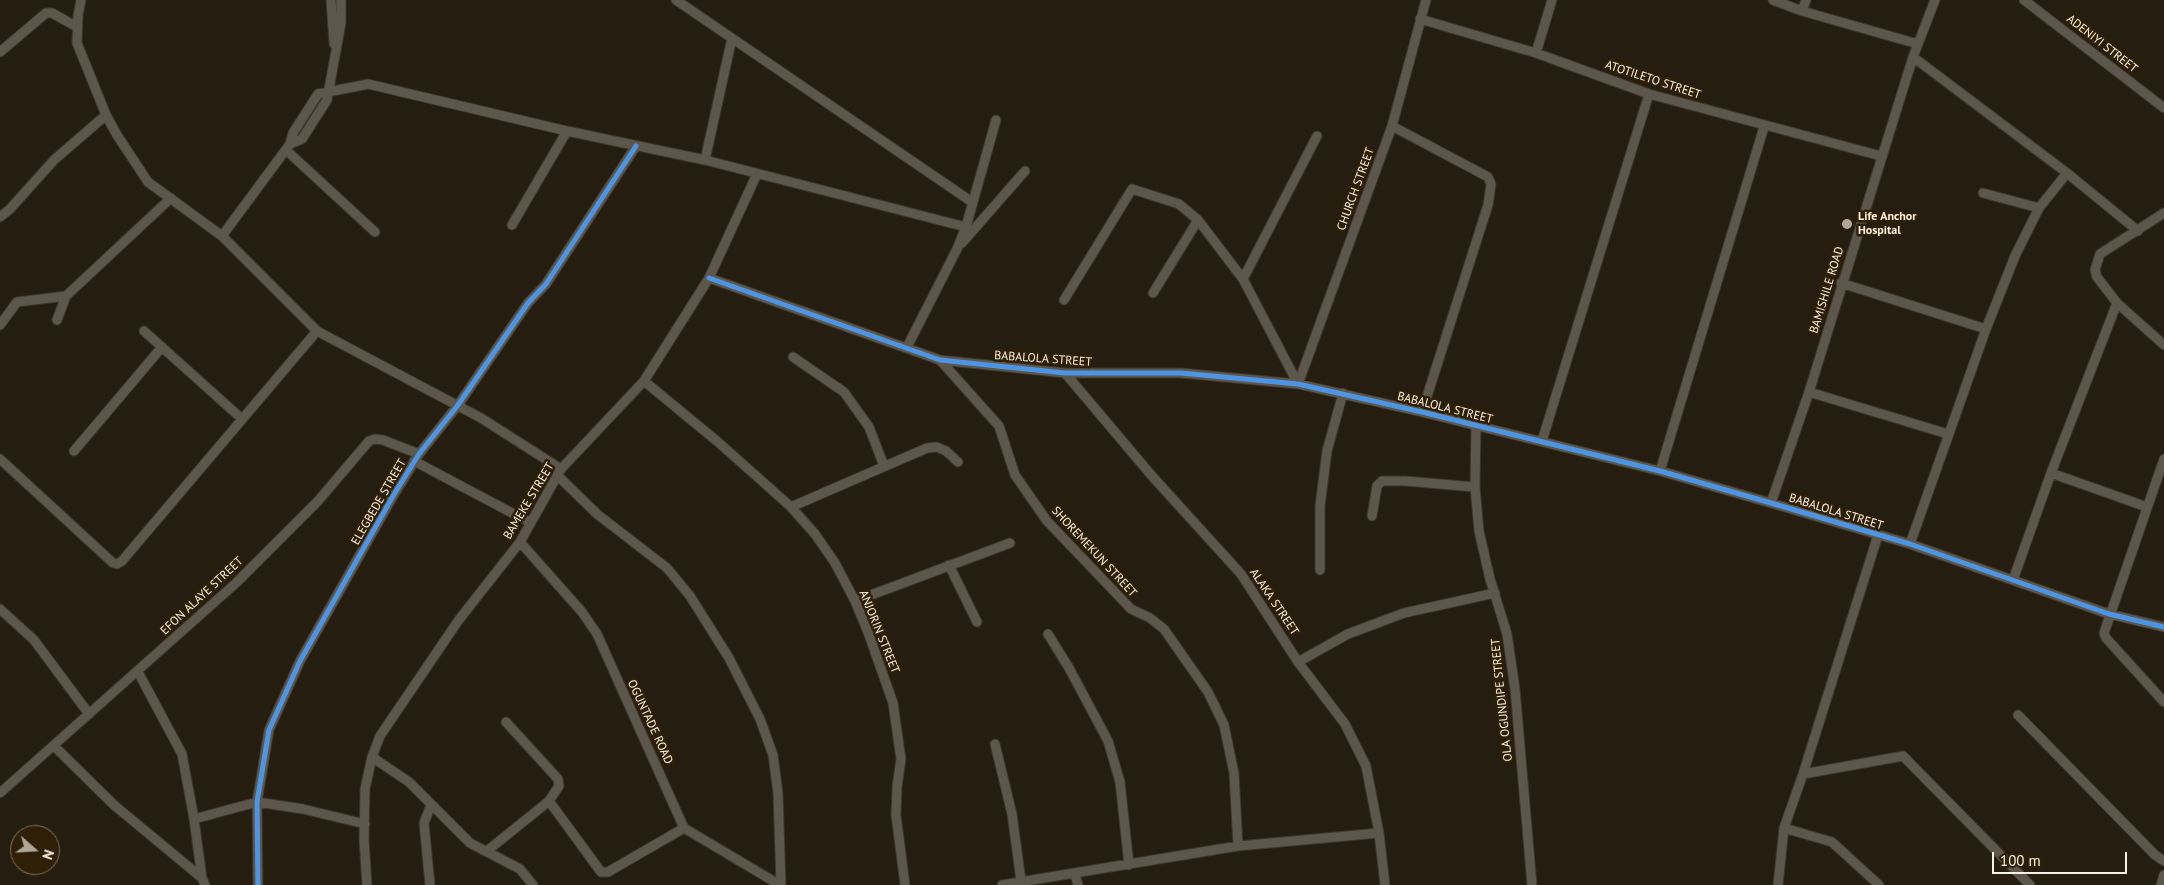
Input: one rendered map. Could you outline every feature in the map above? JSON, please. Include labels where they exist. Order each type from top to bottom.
[{"type":"street","points":[[81,0],[77,43],[116,135],[148,182],[222,236],[317,332],[458,405],[559,472],[597,514],[667,568],[690,596],[728,658],[760,719],[773,755],[778,793],[780,885]]},
{"type":"street","points":[[331,0],[335,51]]},
{"type":"street","points":[[327,92],[341,23],[341,0]]},
{"type":"street","points":[[676,0],[972,202]]},
{"type":"street","name":"CHURCH STREET","points":[[1298,384],[1392,126],[1426,0]]},
{"type":"street","points":[[1536,53],[1552,0]]},
{"type":"street","points":[[1773,0],[1802,11],[1918,44]]},
{"type":"street","points":[[1802,11],[1806,0]]},
{"type":"street","name":"BAMISHILE ROAD","points":[[1771,503],[1809,392],[1913,57],[1935,0]]},
{"type":"street","name":"ADENIYI STREET","points":[[2024,0],[2164,108]]},
{"type":"street","points":[[0,52],[46,13],[52,13],[77,27]]},
{"type":"street","name":"ATOTILETO STREET","points":[[1420,19],[1536,53],[1649,94],[1881,156]]},
{"type":"street","points":[[705,160],[732,38]]},
{"type":"street","points":[[1913,57],[2067,173],[2138,230]]},
{"type":"street","points":[[222,236],[288,147],[293,133],[318,94],[368,84],[567,131],[705,160],[966,228]]},
{"type":"street","points":[[1542,441],[1649,94]]},
{"type":"street","points":[[0,217],[10,209],[54,160],[106,115]]},
{"type":"street","points":[[906,347],[966,228],[996,120]]},
{"type":"street","points":[[1392,126],[1488,178],[1492,184],[1488,206],[1422,412]]},
{"type":"street","points":[[1660,471],[1764,126]]},
{"type":"street","points":[[512,225],[567,131]]},
{"type":"street","points":[[1243,279],[1317,136]]},
{"type":"street","name":"ELEGBEDE STREET","points":[[258,885],[257,802],[269,730],[300,660],[417,458],[458,405],[528,303],[546,284],[636,146]]},
{"type":"street","points":[[288,147],[375,232]]},
{"type":"street","points":[[957,249],[1025,171]]},
{"type":"street","points":[[1910,544],[1986,329],[2015,256],[2039,208],[2067,173]]},
{"type":"street","name":"BAMEKE STREET","points":[[367,885],[364,839],[365,789],[372,756],[380,736],[458,621],[520,542],[529,522],[559,472],[644,382],[709,278],[757,174]]},
{"type":"street","points":[[1064,300],[1132,189],[1179,204],[1198,220],[1243,279],[1298,384]]},
{"type":"street","points":[[1983,193],[2039,208]]},
{"type":"street","points":[[57,320],[66,296],[171,198]]},
{"type":"street","points":[[2164,213],[2100,254],[2096,263],[2097,277],[2117,302],[2164,344]]},
{"type":"street","points":[[1153,293],[1198,220]]},
{"type":"street","name":"BABALOLA STREET","points":[[709,278],[940,360],[1065,373],[1181,373],[1298,384],[1343,393],[1660,471],[1910,544],[2110,614],[2164,627]]},
{"type":"street","points":[[1842,283],[1986,329]]},
{"type":"street","points":[[2,321],[17,302],[66,296]]},
{"type":"street","points":[[2013,580],[2051,473],[2117,302]]},
{"type":"street","points":[[0,308],[2,321]]},
{"type":"street","points":[[144,331],[242,419]]},
{"type":"street","points":[[0,459],[113,563],[122,562],[317,332]]},
{"type":"street","points":[[74,452],[162,347]]},
{"type":"street","points":[[793,357],[844,392],[868,427],[884,466]]},
{"type":"street","name":"SHOREMEKUN STREET","points":[[940,360],[999,426],[1015,475],[1047,521],[1132,609],[1150,618],[1164,629],[1208,692],[1224,724],[1234,774],[1238,846]]},
{"type":"street","name":"ALAKA STREET","points":[[1065,373],[1152,476],[1241,574],[1298,662],[1346,724],[1366,766],[1379,833],[1385,885]]},
{"type":"street","name":"ANJORIN STREET","points":[[644,382],[718,442],[790,507],[815,534],[855,601],[893,703],[901,759],[896,815],[904,885]]},
{"type":"street","points":[[1809,392],[1948,434]]},
{"type":"street","points":[[1320,570],[1320,506],[1327,451],[1343,393]]},
{"type":"street","name":"OLA OGUNDIPE STREET","points":[[1476,426],[1476,488],[1479,531],[1507,634],[1515,689],[1532,885]]},
{"type":"street","name":"EFON ALAYE STREET","points":[[0,793],[138,672],[243,576],[318,501],[369,441],[375,439],[383,440],[529,522]]},
{"type":"street","points":[[790,507],[927,448],[937,447],[946,451],[958,462]]},
{"type":"street","points":[[2164,459],[2104,627],[2106,638],[2164,702]]},
{"type":"street","points":[[2051,473],[2147,507]]},
{"type":"street","points":[[1372,516],[1377,486],[1382,481],[1405,481],[1476,488]]},
{"type":"street","points":[[1778,885],[1784,828],[1803,774],[1878,535]]},
{"type":"street","name":"OGUNTADE ROAD","points":[[520,542],[582,612],[597,634],[684,828]]},
{"type":"street","points":[[855,601],[1010,543]]},
{"type":"street","points":[[949,565],[977,622]]},
{"type":"street","points":[[1298,662],[1348,634],[1404,613],[1495,593]]},
{"type":"street","points":[[0,609],[34,640],[89,714]]},
{"type":"street","points":[[1048,634],[1069,668],[1108,741],[1120,782],[1129,865]]},
{"type":"street","points":[[138,672],[182,754],[203,882]]},
{"type":"street","points":[[2018,714],[2155,855],[2164,861]]},
{"type":"street","points":[[487,852],[549,801],[559,786],[558,780],[506,722]]},
{"type":"street","points":[[995,744],[1012,814],[1021,880]]},
{"type":"street","points":[[54,746],[114,805],[203,882]]},
{"type":"street","points":[[372,756],[409,782],[470,843],[520,869],[533,885]]},
{"type":"street","points":[[1803,774],[1903,756],[2030,885]]},
{"type":"street","points":[[549,801],[601,872],[608,872],[684,828],[780,885]]},
{"type":"street","points":[[194,819],[257,802],[303,809],[365,824]]},
{"type":"street","points":[[430,885],[424,823],[431,805]]},
{"type":"street","points":[[1784,828],[1832,842],[1879,885]]},
{"type":"street","points":[[1002,885],[1021,880],[1075,875],[1238,846],[1379,833]]},
{"type":"street","points":[[1075,875],[1078,885]]},
{"type":"street","points":[[2161,885],[2164,875]]},
{"type":"cycle path","points":[[258,885],[257,802],[269,730],[300,661],[393,496],[419,454],[458,405],[528,303],[546,284],[636,146]]},
{"type":"cycle path","points":[[709,278],[940,360],[1065,373],[1181,373],[1298,384],[1422,412],[1660,471],[1771,503],[1910,544],[2109,614],[2164,627]]},
{"type":"place","name":"Life Anchor Hospital","points":[[1847,224]]}]
